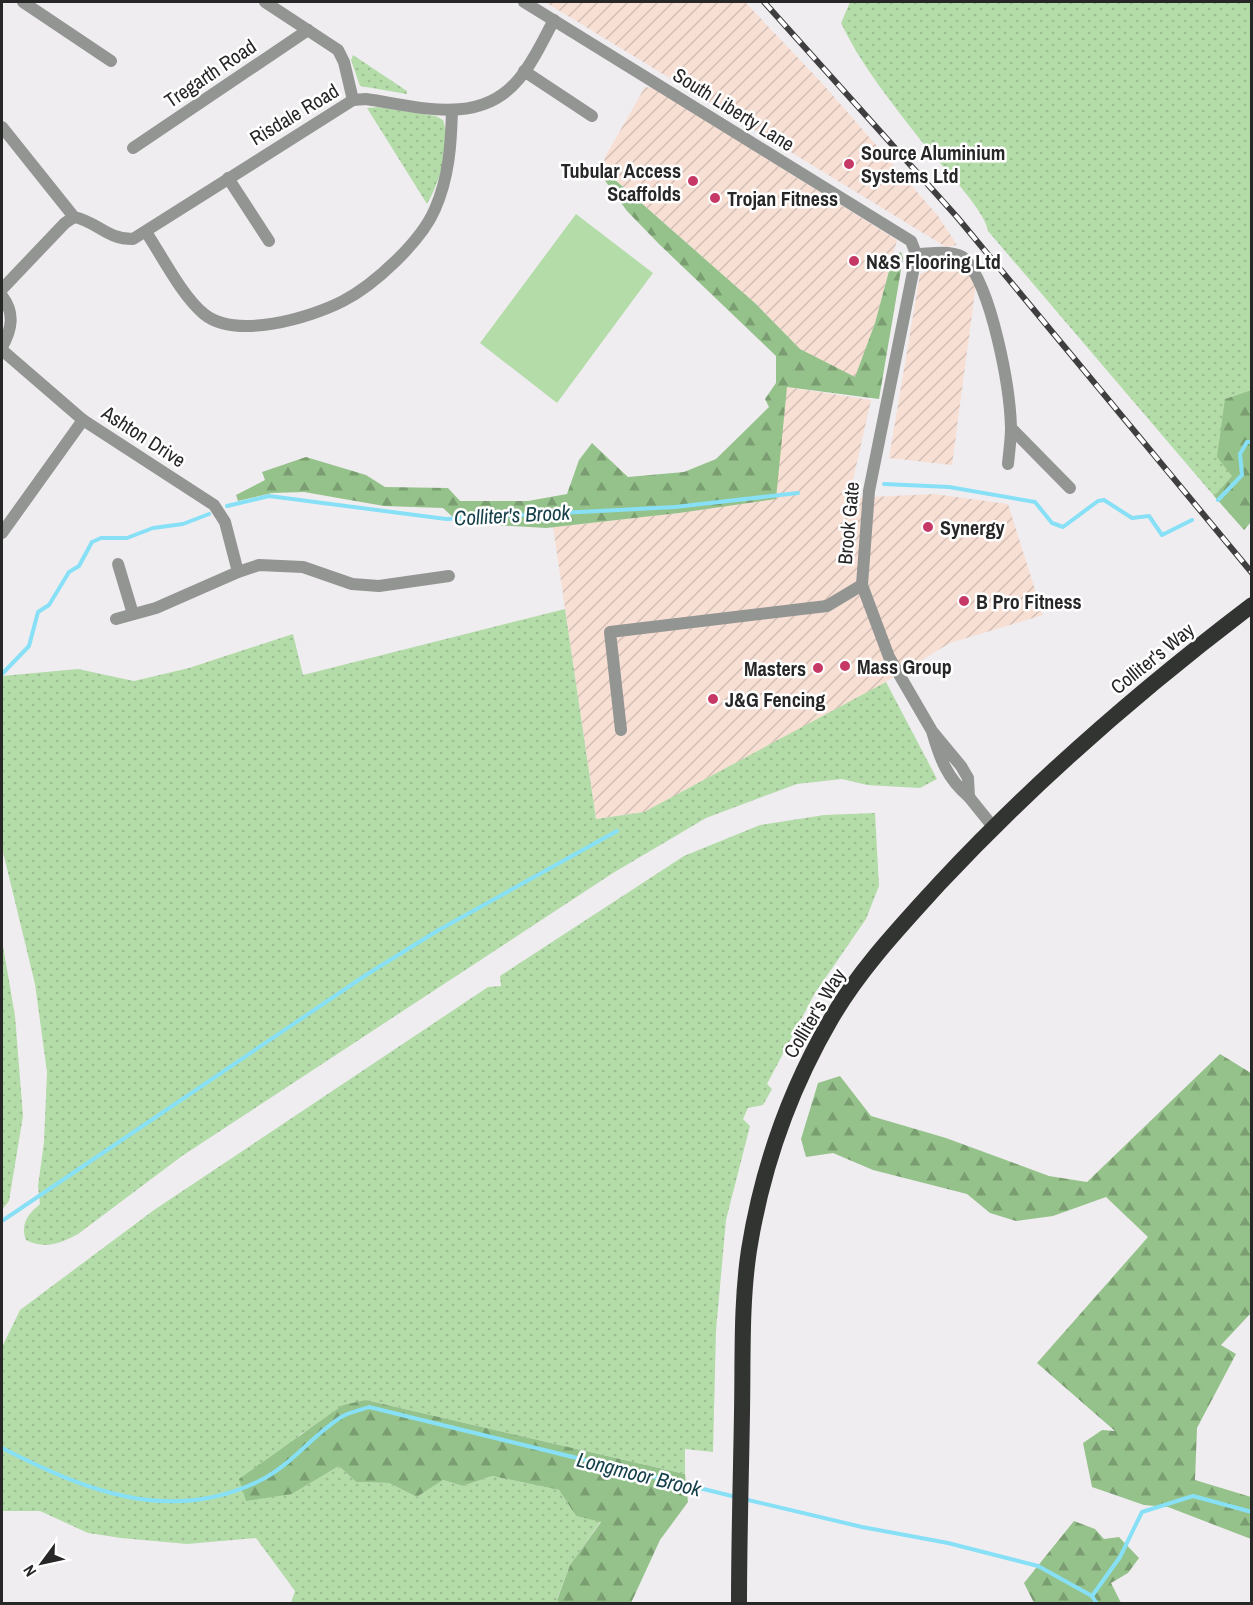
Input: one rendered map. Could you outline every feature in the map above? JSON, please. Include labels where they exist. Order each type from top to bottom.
[{"type":"highway","name":"Colliter's Way","points":[[740,1604],[743,1318],[749,1251],[768,1164],[792,1094],[832,1017],[861,973],[888,939],[994,828],[1086,739],[1251,605]]},
{"type":"street","points":[[23,2],[111,61]]},
{"type":"street","points":[[265,2],[342,55],[353,100]]},
{"type":"street","name":"South Liberty Lane","points":[[524,2],[911,241],[915,254]]},
{"type":"street","name":"Risdale Road","points":[[2,127],[74,217],[86,220],[110,236],[133,239],[353,100],[366,99],[452,111],[469,110],[490,102],[505,94],[524,71],[554,20]]},
{"type":"street","name":"Tregarth Road","points":[[133,148],[300,38],[308,30]]},
{"type":"street","points":[[524,71],[592,116]]},
{"type":"street","points":[[146,232],[183,288],[204,314],[218,321],[245,326],[278,323],[312,313],[344,300],[384,271],[427,224],[435,209],[447,172],[452,111]]},
{"type":"street","points":[[228,178],[269,241]]},
{"type":"street","points":[[2,289],[65,223],[74,217]]},
{"type":"street","points":[[915,254],[953,254],[964,258],[978,283],[998,343],[1011,428],[1008,464]]},
{"type":"street","name":"Brook Gate","points":[[621,730],[610,633],[827,606],[862,585],[869,491],[915,254]]},
{"type":"street","points":[[2,296],[8,304],[12,321],[10,334],[2,348]]},
{"type":"street","name":"Ashton Drive","points":[[2,348],[83,420],[214,505],[225,522],[238,572]]},
{"type":"street","points":[[2,530],[83,420]]},
{"type":"street","points":[[1011,428],[1070,488]]},
{"type":"street","points":[[118,564],[133,614]]},
{"type":"street","points":[[116,619],[156,608],[259,565],[284,564],[303,567],[352,584],[379,586],[450,576]]},
{"type":"street","points":[[862,585],[889,657],[932,731],[953,755],[968,778],[969,797],[994,828]]},
{"type":"shaded area","points":[[545,2],[745,2],[821,82],[938,216],[957,245],[946,247]]},
{"type":"shaded area","points":[[645,87],[653,88],[897,240],[875,323],[855,378],[800,349],[756,304],[603,169],[605,157]]},
{"type":"shaded area","points":[[956,261],[964,262],[976,284],[952,465],[889,458],[920,274],[933,268],[948,270]]},
{"type":"shaded area","points":[[787,387],[871,400],[849,498],[934,494],[1008,504],[1043,615],[950,643],[864,695],[644,812],[596,819],[553,527],[679,513]]},
{"type":"green space","points":[[850,2],[1251,2],[1251,390],[1225,399],[1232,476],[1214,496],[988,231],[985,222],[969,198],[887,97],[858,54],[841,23]]},
{"type":"green space","points":[[353,55],[407,91],[407,94],[360,86],[351,60]]},
{"type":"green space","points":[[378,107],[436,116],[443,120],[446,141],[443,164],[427,204],[367,108]]},
{"type":"green space","points":[[605,171],[756,304],[800,349],[855,377],[875,323],[893,256],[901,252],[903,258],[879,399],[787,387],[776,499],[546,528],[459,523],[443,508],[384,506],[304,492],[272,493],[238,501],[236,495],[265,480],[262,472],[306,457],[366,475],[385,487],[448,488],[460,501],[528,501],[567,494],[579,460],[592,443],[628,477],[684,472],[716,459],[769,407],[765,399],[776,383],[776,356],[627,211],[601,175]]},
{"type":"green space","points":[[576,214],[653,273],[557,403],[480,343]]},
{"type":"green space","points":[[1251,390],[1251,522],[1244,530],[1214,496],[1232,476],[1217,457],[1225,399]]},
{"type":"green space","points":[[565,609],[596,819],[644,812],[886,682],[937,779],[920,788],[867,785],[842,779],[797,784],[706,818],[613,873],[182,1156],[78,1234],[46,1245],[26,1240],[24,1229],[26,1220],[40,1204],[38,1186],[44,1142],[47,1072],[35,984],[2,848],[2,676],[78,669],[134,681],[189,668],[293,634],[303,675]]},
{"type":"green space","points":[[875,813],[879,886],[866,919],[815,993],[767,1084],[772,1089],[763,1105],[748,1108],[743,1119],[750,1126],[726,1220],[716,1331],[713,1452],[685,1449],[685,1474],[366,1400],[301,1434],[281,1452],[292,1494],[339,1466],[356,1482],[389,1483],[417,1497],[443,1480],[463,1486],[492,1476],[559,1490],[576,1516],[601,1521],[570,1565],[557,1599],[562,1603],[291,1603],[295,1591],[256,1538],[187,1544],[121,1538],[88,1533],[40,1511],[2,1511],[2,1347],[20,1310],[154,1210],[488,987],[501,986],[500,976],[684,856],[760,825],[824,815]]},
{"type":"green space","points":[[2,940],[15,1016],[23,1116],[9,1201],[2,1210]]},
{"type":"green space","points":[[1220,1054],[1251,1073],[1251,1313],[1221,1345],[1236,1354],[1197,1428],[1195,1480],[1251,1497],[1251,1539],[1168,1507],[1144,1505],[1092,1487],[1083,1443],[1102,1430],[1115,1431],[1037,1363],[1148,1237],[1106,1197],[1053,1216],[1016,1221],[990,1213],[967,1194],[873,1170],[833,1153],[806,1157],[801,1139],[818,1083],[840,1076],[871,1116],[946,1138],[1049,1176],[1087,1182]]},
{"type":"green space","points":[[366,1400],[685,1474],[688,1502],[660,1540],[631,1603],[562,1604],[557,1600],[570,1565],[601,1522],[576,1516],[559,1490],[492,1476],[463,1486],[443,1480],[417,1497],[389,1483],[356,1482],[339,1466],[292,1494],[246,1501],[239,1479],[343,1405]]},
{"type":"green space","points":[[1074,1521],[1095,1529],[1104,1539],[1119,1537],[1139,1558],[1128,1573],[1111,1583],[1121,1603],[1034,1603],[1024,1583]]},
{"type":"waterway","name":"Colliter's Brook","points":[[1218,500],[1242,475],[1240,454],[1247,442],[1252,442]]},
{"type":"waterway","name":"Colliter's Brook","points":[[884,484],[949,487],[1035,502],[1052,523],[1063,527],[1098,501],[1104,500],[1132,518],[1149,516],[1162,535],[1192,520]]},
{"type":"waterway","name":"Colliter's Brook","points":[[227,506],[269,496],[446,519],[675,507],[798,493]]},
{"type":"waterway","name":"Colliter's Brook","points":[[2,674],[29,646],[38,612],[49,605],[69,572],[79,566],[92,542],[101,538],[127,538],[153,528],[183,524],[209,514]]},
{"type":"waterway","points":[[2,1221],[366,975],[437,931],[617,831]]},
{"type":"waterway","name":"Longmoor Brook","points":[[2,1448],[64,1477],[128,1497],[160,1501],[192,1500],[225,1494],[271,1475],[332,1423],[349,1413],[369,1407],[736,1497]]},
{"type":"waterway","name":"Longmoor Brook","points":[[744,1499],[862,1527],[948,1543],[1038,1566],[1092,1596],[1120,1557],[1142,1512],[1193,1496],[1252,1512]]},
{"type":"waterway","points":[[1092,1596],[1097,1604]]},
{"type":"railway","points":[[764,2],[957,217],[1252,573]]},
{"type":"place","name":"Source Aluminium Systems Ltd","points":[[849,164]]},
{"type":"place","name":"Tubular Access Scaffolds","points":[[693,181]]},
{"type":"place","name":"Trojan Fitness","points":[[715,198]]},
{"type":"place","name":"N&S Flooring Ltd","points":[[854,261]]},
{"type":"place","name":"Synergy","points":[[928,527]]},
{"type":"place","name":"B Pro Fitness","points":[[964,601]]},
{"type":"place","name":"Mass Group","points":[[845,666]]},
{"type":"place","name":"Masters","points":[[818,668]]},
{"type":"place","name":"J&G Fencing","points":[[713,699]]}]
